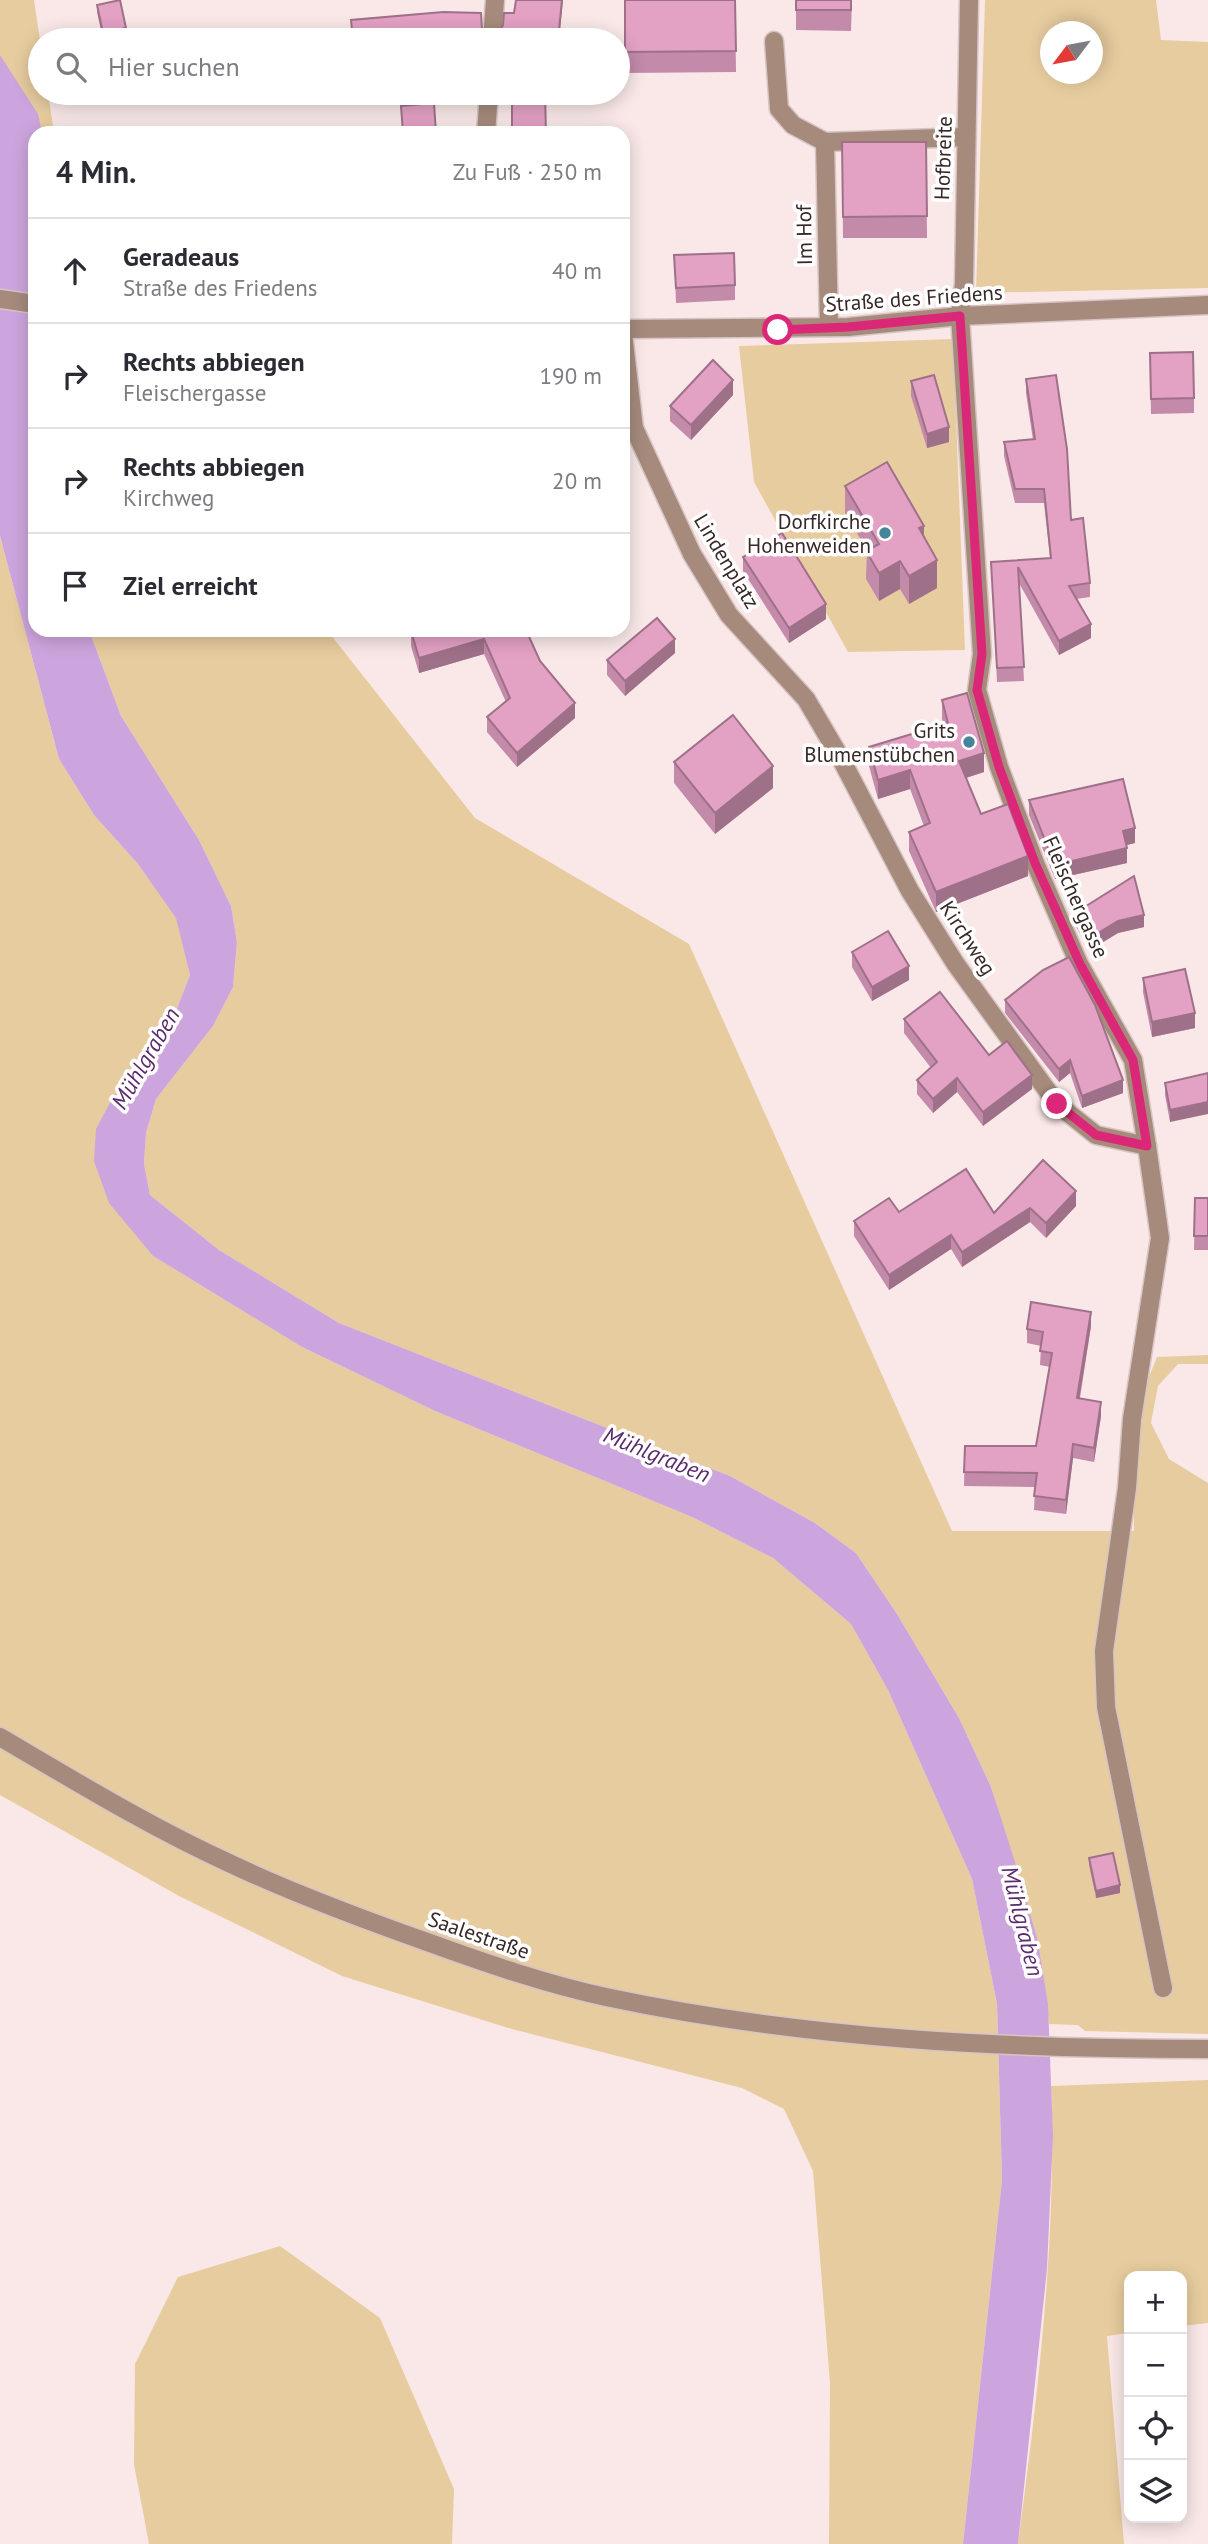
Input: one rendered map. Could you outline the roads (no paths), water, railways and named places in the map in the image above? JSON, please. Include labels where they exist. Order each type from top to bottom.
[{"type":"street","points":[[493,28],[495,0]]},
{"type":"street","name":"Hofbreite","points":[[960,316],[964,283],[969,0]]},
{"type":"street","points":[[774,41],[779,109],[793,125],[825,142],[966,137]]},
{"type":"street","points":[[487,126],[488,105]]},
{"type":"street","name":"Im Hof","points":[[825,142],[829,327]]},
{"type":"street","points":[[0,299],[28,303]]},
{"type":"street","name":"Straße des Friedens","points":[[630,332],[829,327],[960,316],[1208,305]]},
{"type":"street","name":"Fleischergasse","points":[[960,316],[982,654],[977,690],[999,767],[1035,863],[1080,964],[1133,1060],[1160,1238],[1132,1419],[1127,1488],[1104,1651],[1106,1707],[1163,1988]]},
{"type":"street","name":"Lindenplatz","points":[[630,434],[692,554],[729,615],[806,699]]},
{"type":"street","name":"Kirchweg","points":[[806,699],[840,757],[910,891],[948,953],[1057,1104],[1096,1135],[1147,1146]]},
{"type":"street","name":"Saalestraße","points":[[0,1737],[227,1862],[338,1910],[499,1968],[604,1997],[757,2024],[983,2044],[1208,2049]]},
{"type":"water","name":"Mühlgraben","points":[[0,55],[28,98],[28,105],[32,105],[38,114],[41,126],[28,126],[28,637],[92,637],[121,716],[199,840],[231,906],[237,942],[233,987],[213,1026],[156,1099],[146,1133],[144,1164],[150,1195],[219,1250],[339,1323],[730,1476],[815,1523],[856,1553],[897,1614],[959,1718],[991,1787],[1037,1937],[1048,2004],[1053,2136],[1047,2269],[1018,2544],[963,2544],[1002,2180],[997,2004],[972,1879],[888,1690],[851,1624],[773,1558],[692,1517],[435,1411],[302,1347],[153,1256],[109,1203],[94,1161],[96,1129],[113,1097],[140,1068],[174,1016],[190,975],[176,918],[138,864],[94,815],[59,759],[0,536]]},
{"type":"place","name":"Dorfkirche Hohenweiden","points":[[885,533]]},
{"type":"place","name":"Grits Blumenstübchen","points":[[969,742]]}]
